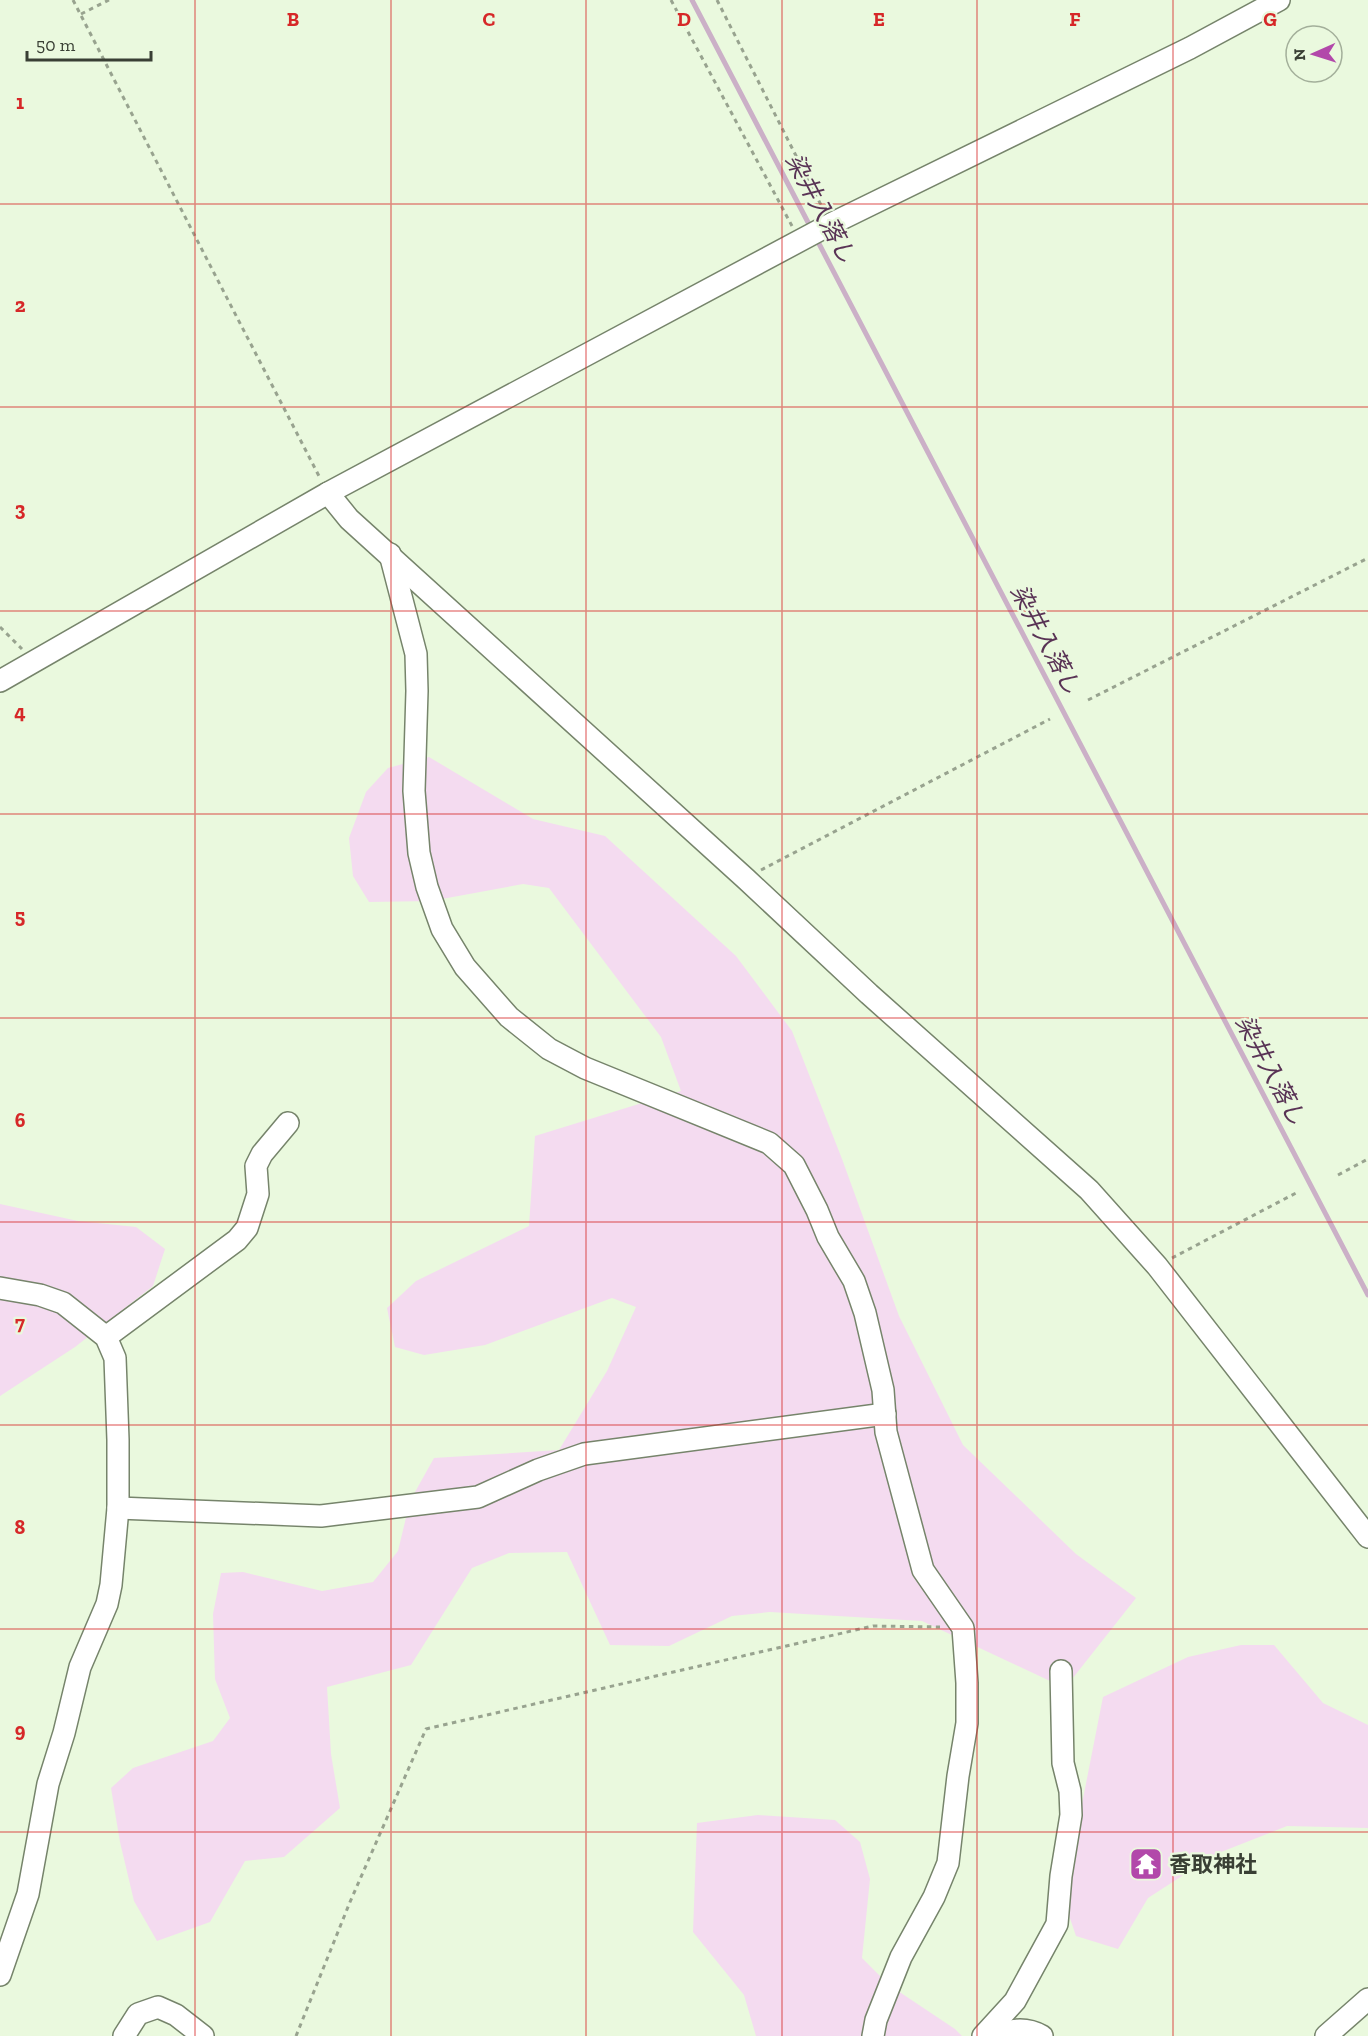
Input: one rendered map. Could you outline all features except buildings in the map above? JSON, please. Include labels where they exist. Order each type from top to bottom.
[{"type":"street","points":[[0,681],[328,493],[831,224],[1190,48],[1279,0]]},
{"type":"street","points":[[328,493],[349,519],[746,879],[869,994],[1089,1190],[1157,1266],[1368,1537]]},
{"type":"street","points":[[390,554],[416,654],[414,791],[419,853],[427,886],[442,929],[465,967],[509,1017],[549,1049],[585,1068],[769,1143],[794,1165],[828,1237],[854,1281],[865,1313],[883,1390],[886,1432],[923,1570],[963,1628],[967,1683],[967,1722],[948,1863],[934,1897],[901,1957],[876,2020],[873,2036]]},
{"type":"street","points":[[106,1337],[237,1240],[247,1228],[258,1194],[256,1166],[262,1154],[288,1123]]},
{"type":"street","points":[[0,1288],[40,1295],[63,1303],[106,1337],[115,1359],[118,1440],[118,1508],[111,1585],[107,1604],[80,1667],[64,1733],[48,1784],[28,1894],[0,1975]]},
{"type":"street","points":[[118,1508],[321,1516],[478,1497],[538,1470],[584,1454],[885,1414]]},
{"type":"street","points":[[982,2036],[1015,2001],[1057,1924],[1061,1876],[1071,1815],[1070,1791],[1063,1763],[1061,1671]]},
{"type":"street","points":[[1326,2036],[1368,1999]]},
{"type":"street","points":[[124,2036],[138,2014],[158,2007],[176,2015],[203,2036]]},
{"type":"street","points":[[998,2036],[1008,2031],[1024,2030],[1032,2030],[1042,2036]]},
{"type":"path","points":[[73,0],[328,493]]},
{"type":"path","points":[[81,14],[109,0]]},
{"type":"path","points":[[671,0],[800,241]]},
{"type":"path","points":[[717,0],[831,224]]},
{"type":"path","points":[[1088,700],[1368,558]]},
{"type":"path","points":[[0,627],[35,662]]},
{"type":"path","points":[[746,879],[773,862],[1050,719]]},
{"type":"path","points":[[1338,1175],[1368,1159]]},
{"type":"path","points":[[1157,1266],[1296,1193]]},
{"type":"path","points":[[296,2036],[350,1902],[426,1729],[873,1626],[963,1628]]},
{"type":"shaded area","points":[[429,757],[533,819],[605,836],[736,956],[792,1031],[842,1159],[899,1316],[963,1445],[1076,1554],[1136,1598],[1065,1688],[922,1621],[770,1612],[732,1616],[669,1646],[610,1645],[567,1552],[509,1553],[472,1568],[411,1665],[327,1687],[331,1754],[340,1808],[284,1857],[245,1861],[210,1922],[157,1941],[134,1901],[120,1842],[111,1788],[133,1768],[213,1741],[230,1718],[215,1679],[213,1614],[221,1573],[243,1572],[322,1591],[373,1582],[398,1551],[410,1501],[434,1458],[559,1450],[607,1371],[636,1307],[612,1298],[485,1345],[424,1355],[395,1347],[387,1308],[416,1281],[529,1226],[535,1136],[681,1091],[661,1037],[549,888],[523,884],[431,901],[369,902],[353,876],[349,838],[366,792],[388,768]]},
{"type":"shaded area","points":[[0,1204],[78,1221],[136,1227],[165,1249],[153,1286],[75,1347],[0,1396]]},
{"type":"shaded area","points":[[1241,1645],[1274,1645],[1323,1703],[1368,1725],[1368,1828],[1287,1826],[1216,1854],[1148,1898],[1118,1949],[1076,1936],[1060,1889],[1080,1814],[1103,1697],[1188,1657]]},
{"type":"shaded area","points":[[758,1815],[835,1820],[860,1842],[870,1879],[862,1958],[889,1985],[962,2036],[756,2036],[744,1995],[693,1932],[697,1823]]},
{"type":"waterway","name":"染井入落し","points":[[692,0],[812,230]]},
{"type":"waterway","name":"染井入落し","points":[[816,238],[1368,1295]]},
{"type":"place","name":"香取神社","points":[[1146,1864]]}]
